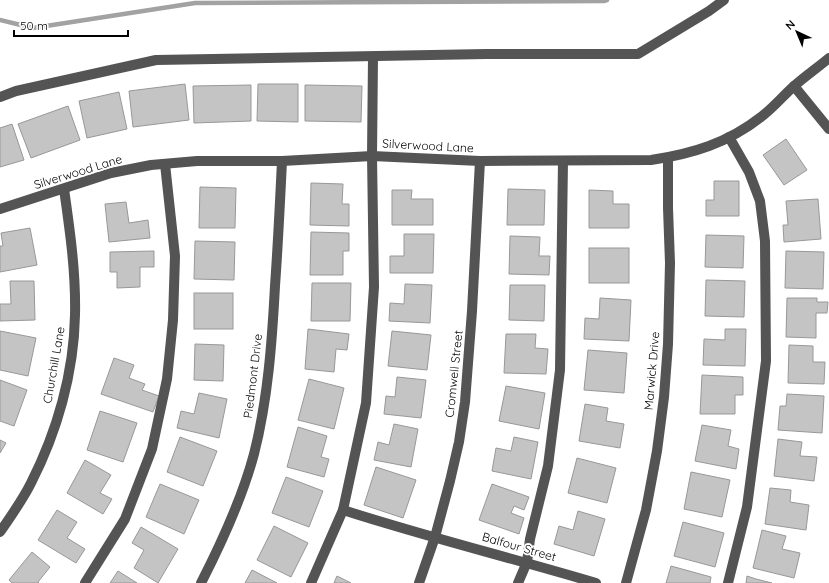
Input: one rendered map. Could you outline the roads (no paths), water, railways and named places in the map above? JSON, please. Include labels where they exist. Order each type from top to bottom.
[{"type":"street","points":[[0,97],[16,91],[156,60],[486,54],[638,54],[709,11],[724,0]]},
{"type":"street","points":[[310,583],[343,510],[366,403],[374,287],[372,156],[373,57]]},
{"type":"street","name":"Silverwood Lane","points":[[0,209],[111,173],[165,164],[197,161],[282,161],[372,156],[480,162],[651,160],[668,158],[703,149],[729,137],[762,117],[794,86],[829,58]]},
{"type":"street","points":[[794,86],[829,129]]},
{"type":"street","points":[[728,583],[747,507],[766,362],[765,241],[760,202],[749,172],[729,137]]},
{"type":"street","name":"Marwick Drive","points":[[626,583],[646,510],[657,452],[664,397],[668,344],[670,270],[668,158]]},
{"type":"street","name":"Piedmont Drive","points":[[201,583],[221,545],[244,488],[254,454],[264,410],[274,318],[282,161]]},
{"type":"street","points":[[518,583],[526,562],[530,539],[548,466],[560,370],[563,161]]},
{"type":"street","name":"Cromwell Street","points":[[419,583],[435,537],[450,481],[459,442],[465,402],[472,311],[480,162]]},
{"type":"street","points":[[85,583],[125,519],[152,449],[167,379],[174,320],[175,256],[165,164]]},
{"type":"street","name":"Churchill Lane","points":[[0,532],[24,495],[43,457],[65,394],[74,340],[75,314],[72,242],[64,189]]},
{"type":"street","name":"Balfour Street","points":[[343,510],[406,530],[526,562],[596,583]]},
{"type":"waterway","points":[[0,20],[33,28],[195,3],[607,0]]}]
